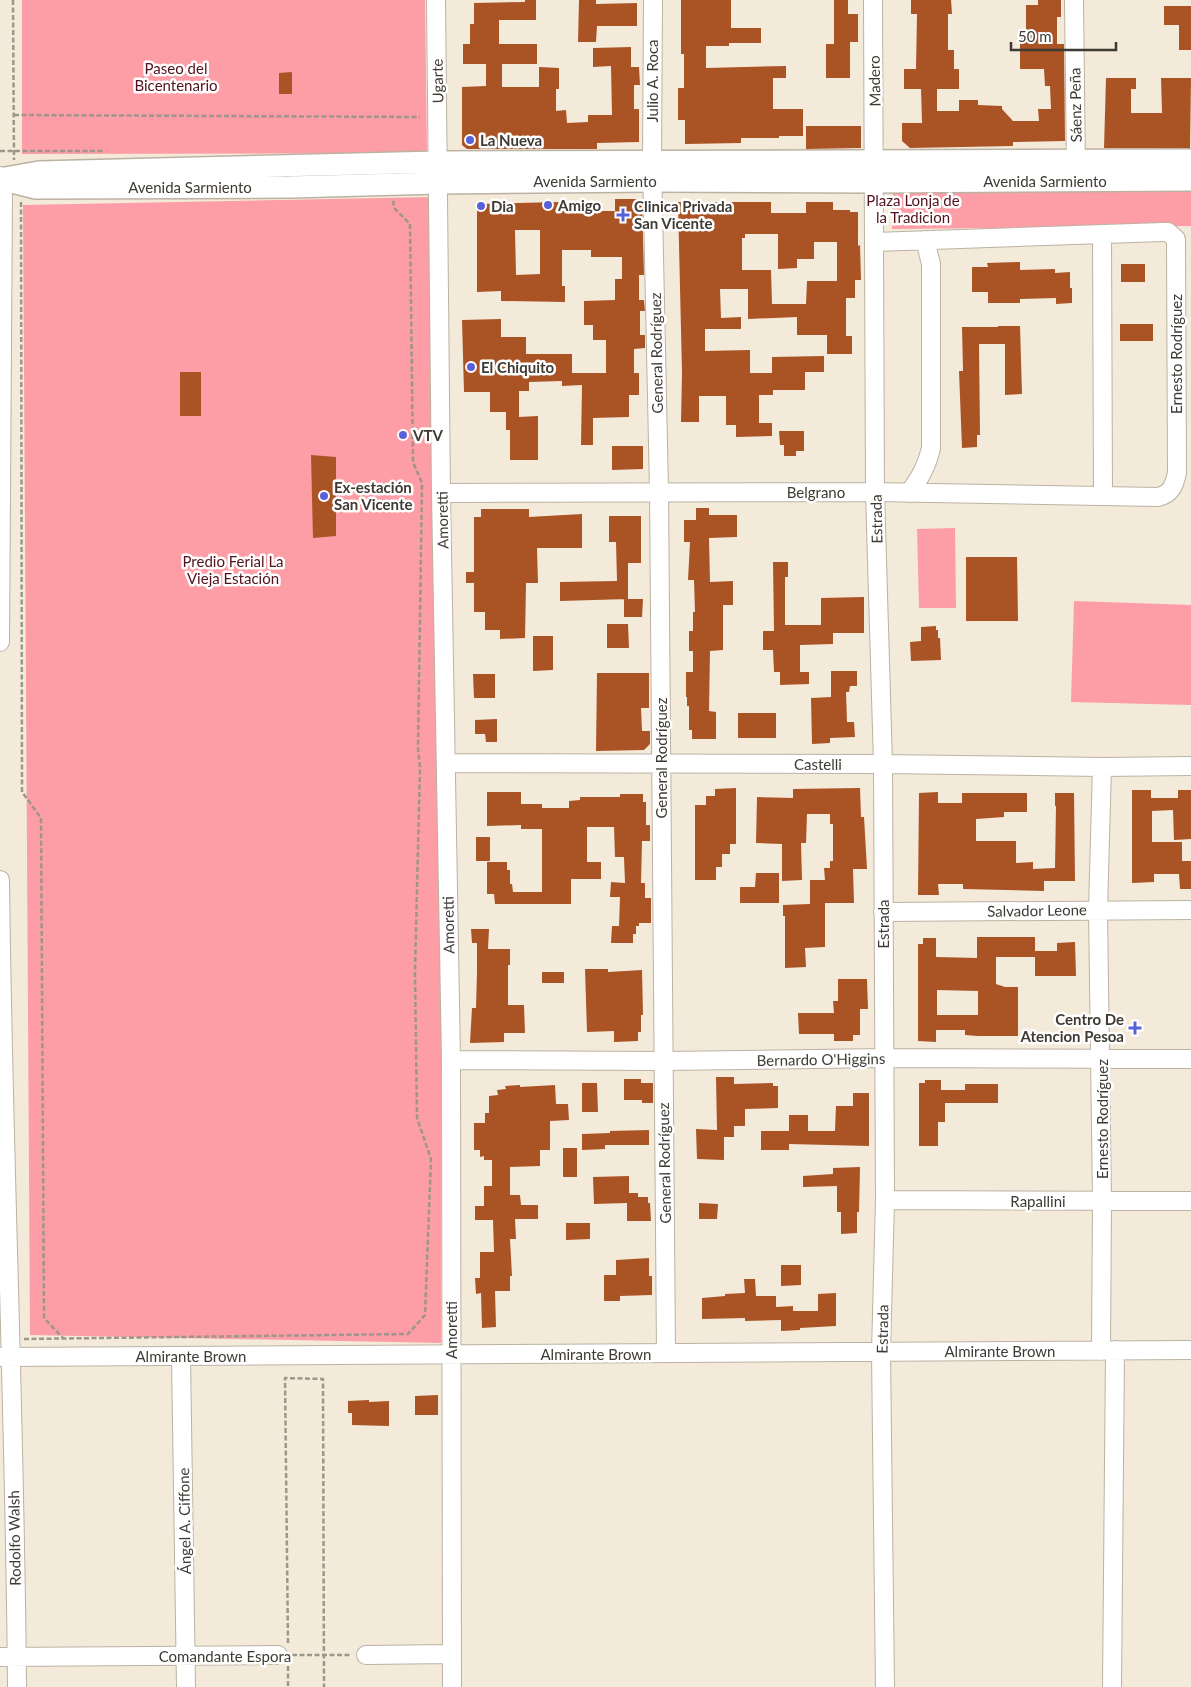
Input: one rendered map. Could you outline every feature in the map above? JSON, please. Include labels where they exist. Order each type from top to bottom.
[{"type":"main road","name":"Avenida Sarmiento","points":[[7,179],[36,188],[290,187],[438,172],[1076,170],[1191,160]]},
{"type":"main road","name":"Avenida Sarmiento","points":[[1076,170],[1191,180]]},
{"type":"street","name":"Ugarte","points":[[436,0],[438,172]]},
{"type":"street","name":"Julio A. Roca","points":[[653,0],[653,172]]},
{"type":"street","name":"Madero","points":[[874,0],[875,172]]},
{"type":"street","name":"Sáenz Peña","points":[[1074,0],[1076,170]]},
{"type":"street","name":"Amoretti","points":[[438,172],[441,492],[451,1060],[452,1687]]},
{"type":"street","name":"General Rodríguez","points":[[653,172],[659,491],[666,1353]]},
{"type":"street","name":"Estrada","points":[[875,172],[875,492],[883,764],[885,1200],[881,1352],[884,1687]]},
{"type":"street","points":[[0,642],[3,195],[7,179]]},
{"type":"street","name":"Ernesto Rodríguez","points":[[1102,234],[1163,232],[1173,235],[1176,239],[1177,473]]},
{"type":"street","points":[[875,242],[1102,234],[1103,496]]},
{"type":"street","points":[[908,493],[920,480],[928,463],[931,448],[931,264],[925,240]]},
{"type":"street","name":"Belgrano","points":[[441,492],[875,492],[1158,497],[1166,495],[1173,487],[1177,473]]},
{"type":"street","name":"Castelli","points":[[446,764],[1191,766]]},
{"type":"street","name":"Ernesto Rodríguez","points":[[1102,767],[1098,910],[1102,1201],[1108,1351],[1112,1687]]},
{"type":"street","name":"Rodolfo Walsh","points":[[0,880],[1,1060],[7,1351],[8,1657],[17,1687]]},
{"type":"street","name":"Salvador Leone","points":[[883,912],[1191,910]]},
{"type":"street","name":"Bernardo O'Higgins","points":[[451,1060],[1191,1059]]},
{"type":"street","name":"Rapallini","points":[[885,1200],[1191,1202]]},
{"type":"street","name":"Almirante Brown","points":[[7,1351],[181,1356],[1191,1350]]},
{"type":"street","name":"Ángel A. Ciffone","points":[[181,1356],[186,1687]]},
{"type":"street","points":[[366,1655],[451,1654]]},
{"type":"street","name":"Comandante Espora","points":[[8,1657],[283,1655]]},
{"type":"path","points":[[12,0],[14,168],[7,179],[21,208],[22,792],[41,818],[44,1318],[64,1339]]},
{"type":"path","points":[[14,115],[420,117]]},
{"type":"path","points":[[7,1351],[64,1339],[408,1334],[425,1315],[431,1159],[417,1118],[415,971],[420,767],[418,749],[422,483],[413,462],[410,224],[394,208],[392,194]]},
{"type":"path","points":[[288,1687],[283,1655],[285,1378],[322,1379],[324,1687]]},
{"type":"path","name":"Comandante Espora","points":[[283,1655],[366,1655]]},
{"type":"green space","name":"Paseo del Bicentenario","points":[[22,0],[425,0],[427,153],[22,154]]},
{"type":"green space","name":"Plaza Lonja de la Tradicion","points":[[1191,187],[1191,226],[892,229],[893,188]]},
{"type":"green space","name":"Predio Ferial La Vieja Estación","points":[[433,197],[441,493],[441,1343],[30,1335],[23,205]]},
{"type":"green space","points":[[955,528],[956,608],[919,608],[917,529]]},
{"type":"green space","points":[[1074,601],[1191,605],[1191,705],[1071,702]]},
{"type":"building","points":[[525,0],[536,0],[536,20],[499,20],[499,44],[537,44],[537,64],[502,64],[502,87],[539,87],[539,67],[559,68],[559,89],[556,89],[556,111],[566,110],[567,123],[588,122],[588,115],[612,115],[611,66],[593,67],[593,48],[631,47],[631,67],[639,67],[640,85],[634,85],[634,109],[639,109],[639,142],[597,143],[597,149],[467,149],[462,145],[462,87],[486,86],[486,64],[463,64],[463,44],[470,44],[470,24],[474,24],[474,3],[525,2]]},
{"type":"building","points":[[579,0],[596,0],[596,4],[637,3],[637,26],[597,26],[596,42],[578,42]]},
{"type":"building","points":[[681,0],[731,0],[731,28],[761,28],[761,43],[729,43],[729,46],[706,46],[706,68],[786,66],[786,78],[773,78],[773,109],[803,109],[803,136],[741,138],[741,143],[685,144],[685,120],[678,120],[678,88],[684,88],[684,54],[681,54]]},
{"type":"building","points":[[834,0],[848,0],[848,14],[858,14],[858,42],[850,42],[850,78],[826,78],[826,44],[834,44]]},
{"type":"building","points":[[911,0],[951,0],[952,14],[948,14],[948,50],[954,50],[954,69],[959,69],[959,89],[937,89],[937,111],[959,111],[959,100],[978,100],[978,105],[1002,106],[1002,109],[1013,121],[1039,121],[1038,109],[1051,109],[1050,86],[1045,86],[1044,69],[1020,69],[1020,33],[1026,33],[1026,5],[1038,5],[1038,0],[1061,0],[1061,17],[1057,17],[1057,44],[1064,44],[1065,141],[1013,142],[1013,146],[910,148],[902,141],[902,123],[922,123],[921,89],[904,89],[904,69],[916,69],[917,14],[911,14]]},
{"type":"building","points":[[1164,6],[1191,6],[1191,50],[1179,50],[1179,25],[1164,25]]},
{"type":"building","points":[[292,72],[292,94],[279,94],[279,73]]},
{"type":"building","points":[[1106,78],[1136,78],[1136,89],[1131,89],[1131,113],[1162,113],[1161,78],[1191,78],[1190,148],[1104,148]]},
{"type":"building","points":[[806,126],[861,126],[861,148],[806,149]]},
{"type":"building","points":[[615,199],[639,199],[642,202],[644,275],[639,275],[639,300],[644,300],[645,311],[640,311],[640,335],[645,335],[645,348],[634,349],[634,373],[639,373],[639,395],[629,395],[629,417],[593,418],[593,445],[581,445],[582,385],[562,386],[562,381],[529,382],[529,391],[519,391],[519,417],[538,416],[538,460],[510,460],[510,430],[506,430],[506,412],[490,412],[490,392],[464,392],[462,320],[501,319],[501,337],[526,337],[526,354],[572,354],[572,373],[606,373],[606,340],[593,340],[593,325],[584,325],[584,301],[615,300],[615,279],[622,279],[622,257],[591,257],[591,250],[562,250],[562,286],[565,286],[565,302],[501,301],[501,291],[477,292],[477,204],[559,202],[559,211],[615,211]],"holes":[[[515,230],[540,230],[540,274],[516,275]]]},
{"type":"building","points":[[678,202],[692,202],[692,209],[714,209],[714,202],[771,202],[771,213],[806,213],[806,202],[833,202],[833,210],[858,212],[861,280],[855,280],[855,298],[846,298],[846,336],[852,336],[852,354],[827,354],[827,335],[797,335],[797,317],[748,319],[748,289],[720,289],[721,318],[741,317],[741,329],[705,329],[705,351],[750,350],[750,373],[772,373],[772,357],[824,356],[824,372],[805,372],[805,390],[773,390],[773,395],[759,395],[759,423],[772,423],[772,436],[736,437],[736,425],[726,425],[726,396],[699,396],[699,422],[681,422],[682,372]],"holes":[[[745,234],[778,234],[778,269],[797,268],[797,259],[814,259],[814,242],[837,242],[837,281],[807,281],[806,304],[772,304],[771,270],[742,270],[742,238],[745,238]]]},
{"type":"building","points":[[1020,262],[1020,270],[1055,269],[1055,273],[1070,272],[1072,303],[1056,304],[1056,298],[1020,299],[1020,303],[988,303],[988,292],[972,292],[972,267],[988,267],[987,263]]},
{"type":"building","points":[[1121,264],[1145,264],[1145,282],[1121,282]]},
{"type":"building","points":[[1120,324],[1153,324],[1153,341],[1120,341]]},
{"type":"building","points":[[1020,326],[1022,394],[1005,395],[1005,344],[979,344],[980,435],[977,435],[977,447],[962,448],[959,371],[963,371],[962,327]]},
{"type":"building","points":[[180,372],[201,372],[201,416],[180,416]]},
{"type":"building","points":[[779,431],[804,431],[804,451],[796,451],[796,456],[784,456],[784,445],[780,445]]},
{"type":"building","points":[[612,446],[643,446],[643,469],[612,470]]},
{"type":"building","name":"Ex-estación San Vicente","points":[[311,455],[336,457],[336,536],[313,538]]},
{"type":"building","points":[[696,508],[709,508],[709,515],[737,515],[737,537],[709,538],[710,582],[733,581],[733,605],[723,605],[723,650],[710,651],[709,711],[716,712],[716,739],[692,739],[692,730],[689,730],[689,706],[687,706],[686,697],[686,672],[693,672],[693,651],[689,651],[689,631],[693,631],[693,612],[695,612],[694,580],[688,580],[690,542],[684,542],[684,520],[696,520]]},
{"type":"building","points":[[481,509],[529,509],[529,517],[582,514],[582,548],[537,548],[538,583],[526,583],[525,638],[500,639],[500,630],[485,630],[485,612],[474,612],[474,583],[466,583],[466,572],[474,572],[474,517],[481,517]]},
{"type":"building","points":[[609,516],[641,516],[641,563],[628,563],[628,599],[560,601],[560,582],[617,581],[616,542],[609,542]]},
{"type":"building","points":[[966,557],[1017,557],[1018,621],[966,621]]},
{"type":"building","points":[[773,562],[788,562],[788,577],[785,577],[785,625],[821,625],[821,598],[864,597],[864,633],[833,633],[833,644],[800,645],[800,672],[809,672],[809,684],[780,685],[780,672],[774,672],[773,650],[763,650],[763,631],[774,631]]},
{"type":"building","points":[[624,599],[643,599],[642,617],[624,617]]},
{"type":"building","points":[[607,624],[628,624],[629,648],[607,648]]},
{"type":"building","points":[[936,626],[938,638],[940,638],[941,660],[911,661],[910,642],[921,641],[921,627]]},
{"type":"building","points":[[533,636],[553,636],[553,670],[533,671]]},
{"type":"building","points":[[831,671],[857,671],[857,686],[850,686],[849,692],[846,692],[847,722],[854,722],[855,737],[830,738],[830,743],[812,744],[811,698],[831,697]]},
{"type":"building","points":[[597,673],[649,673],[649,708],[641,708],[642,731],[650,731],[650,744],[644,750],[596,751]]},
{"type":"building","points":[[473,674],[495,674],[495,698],[474,698]]},
{"type":"building","points":[[738,713],[776,713],[776,738],[738,738]]},
{"type":"building","points":[[497,719],[497,742],[486,742],[485,734],[475,734],[475,720]]},
{"type":"building","points":[[736,788],[736,844],[730,844],[730,854],[722,854],[722,867],[716,867],[716,880],[695,880],[695,805],[706,805],[706,796],[715,796],[715,789]]},
{"type":"building","points":[[860,788],[861,817],[864,817],[867,869],[853,869],[854,903],[825,903],[825,947],[805,948],[806,967],[785,968],[785,916],[783,916],[783,905],[810,904],[810,880],[825,880],[824,868],[830,868],[830,861],[833,861],[833,824],[830,824],[830,814],[807,814],[806,843],[801,843],[802,880],[782,881],[782,844],[756,843],[757,797],[793,798],[793,789]]},
{"type":"building","points":[[1132,790],[1151,790],[1151,798],[1178,798],[1178,790],[1191,790],[1191,839],[1174,840],[1173,810],[1152,811],[1152,842],[1182,842],[1182,861],[1191,861],[1191,889],[1180,889],[1179,874],[1154,874],[1154,882],[1132,883]]},
{"type":"building","points":[[487,792],[521,792],[521,804],[542,804],[542,808],[569,808],[569,801],[580,800],[580,797],[620,797],[620,794],[643,794],[643,802],[646,802],[646,825],[650,825],[650,841],[642,841],[641,883],[645,883],[645,898],[651,898],[651,923],[639,923],[639,926],[636,926],[636,934],[633,934],[633,943],[611,943],[612,926],[619,926],[620,897],[610,897],[611,882],[625,883],[624,857],[615,857],[614,827],[587,827],[587,862],[601,862],[601,879],[571,879],[571,904],[495,904],[494,894],[487,894],[487,862],[507,862],[507,870],[510,870],[510,884],[512,884],[513,892],[542,892],[542,829],[521,829],[521,825],[487,826]]},
{"type":"building","points":[[938,792],[938,803],[962,803],[962,793],[1027,793],[1027,812],[1004,812],[1004,817],[976,819],[976,841],[1016,841],[1016,863],[1033,862],[1033,869],[1055,868],[1055,793],[1074,793],[1075,881],[1044,881],[1044,891],[963,889],[963,884],[938,884],[939,895],[918,895],[919,793]]},
{"type":"building","points":[[476,837],[490,837],[490,861],[476,861]]},
{"type":"building","points":[[756,873],[779,873],[779,903],[740,903],[740,887],[755,887]]},
{"type":"building","points":[[471,929],[489,929],[488,949],[510,949],[508,1005],[524,1005],[525,1033],[504,1033],[504,1042],[470,1043],[472,1008],[476,1008],[477,972],[477,943],[472,943]]},
{"type":"building","points":[[977,937],[1035,937],[1035,951],[1057,951],[1057,943],[1075,942],[1076,976],[1035,976],[1035,957],[996,957],[996,984],[1005,987],[1018,987],[1018,1036],[978,1036],[965,1035],[965,1030],[936,1030],[936,1042],[918,1041],[918,944],[923,944],[923,938],[936,938],[936,957],[977,958]],"holes":[[[937,990],[978,991],[978,1015],[937,1015]]]},
{"type":"building","points":[[585,969],[608,969],[608,972],[642,970],[643,1015],[641,1015],[641,1032],[638,1032],[638,1041],[614,1042],[614,1031],[587,1032]]},
{"type":"building","points":[[542,972],[564,972],[564,983],[542,983]]},
{"type":"building","points":[[838,979],[867,979],[868,1009],[860,1009],[860,1035],[853,1035],[853,1041],[834,1041],[834,1034],[799,1034],[798,1013],[834,1013],[833,1001],[838,1001]]},
{"type":"building","points":[[716,1077],[734,1077],[734,1084],[773,1083],[773,1086],[778,1086],[778,1108],[745,1109],[745,1126],[734,1126],[734,1137],[724,1137],[724,1160],[697,1159],[696,1129],[717,1130]]},
{"type":"building","points":[[624,1079],[641,1079],[641,1083],[653,1083],[653,1103],[642,1103],[642,1100],[624,1100]]},
{"type":"building","points":[[925,1080],[941,1080],[941,1090],[965,1090],[965,1084],[998,1084],[998,1103],[945,1103],[945,1122],[938,1122],[938,1146],[919,1146],[919,1083],[925,1083]]},
{"type":"building","points":[[582,1083],[597,1083],[598,1112],[582,1112]]},
{"type":"building","points":[[520,1085],[520,1087],[555,1085],[556,1104],[568,1104],[569,1120],[550,1121],[550,1150],[540,1150],[540,1166],[510,1167],[510,1195],[520,1195],[521,1205],[538,1205],[538,1219],[515,1219],[516,1239],[510,1239],[512,1276],[510,1276],[510,1291],[495,1291],[496,1327],[482,1328],[481,1293],[476,1294],[475,1278],[480,1278],[480,1252],[494,1252],[493,1220],[475,1220],[475,1206],[484,1206],[484,1186],[492,1186],[492,1160],[484,1160],[484,1156],[480,1157],[480,1150],[474,1150],[474,1123],[485,1123],[485,1113],[489,1113],[489,1096],[498,1095],[497,1090],[506,1089],[505,1086]]},
{"type":"building","points":[[853,1093],[869,1093],[869,1146],[789,1144],[789,1150],[761,1150],[761,1131],[789,1131],[789,1115],[808,1115],[808,1131],[835,1131],[836,1106],[853,1106]]},
{"type":"building","points":[[649,1130],[649,1145],[605,1145],[605,1149],[582,1150],[582,1134]]},
{"type":"building","points":[[563,1148],[577,1148],[577,1177],[563,1177]]},
{"type":"building","points":[[860,1167],[857,1233],[841,1234],[841,1212],[837,1212],[837,1186],[803,1187],[803,1176],[833,1174],[833,1168]]},
{"type":"building","points":[[629,1176],[629,1193],[638,1193],[638,1197],[648,1197],[651,1221],[627,1221],[627,1203],[594,1204],[593,1177]]},
{"type":"building","points":[[699,1203],[718,1204],[717,1219],[699,1219]]},
{"type":"building","points":[[566,1223],[590,1223],[590,1239],[566,1240]]},
{"type":"building","points":[[649,1258],[649,1276],[652,1276],[652,1295],[620,1296],[620,1301],[604,1301],[604,1275],[616,1275],[616,1260]]},
{"type":"building","points":[[781,1265],[801,1265],[801,1285],[781,1286]]},
{"type":"building","points":[[744,1279],[755,1279],[756,1296],[776,1296],[776,1307],[793,1306],[793,1311],[818,1311],[818,1294],[836,1293],[836,1326],[781,1331],[781,1320],[745,1321],[745,1318],[702,1319],[702,1298],[745,1293]]},
{"type":"building","points":[[438,1395],[438,1415],[415,1415],[415,1396]]},
{"type":"building","points":[[369,1400],[369,1402],[389,1401],[389,1426],[352,1425],[352,1413],[348,1413],[348,1401]]},
{"type":"place","name":"La Nueva","points":[[470,140]]},
{"type":"place","name":"Amigo","points":[[548,205]]},
{"type":"place","name":"Dia","points":[[481,206]]},
{"type":"place","name":"Clinica Privada San Vicente","points":[[623,215]]},
{"type":"place","name":"El Chiquito","points":[[471,367]]},
{"type":"place","name":"VTV","points":[[403,435]]},
{"type":"place","name":"Ex-estación San Vicente","points":[[324,496]]},
{"type":"place","name":"Centro De Atencion Pesoa","points":[[1135,1028]]}]
